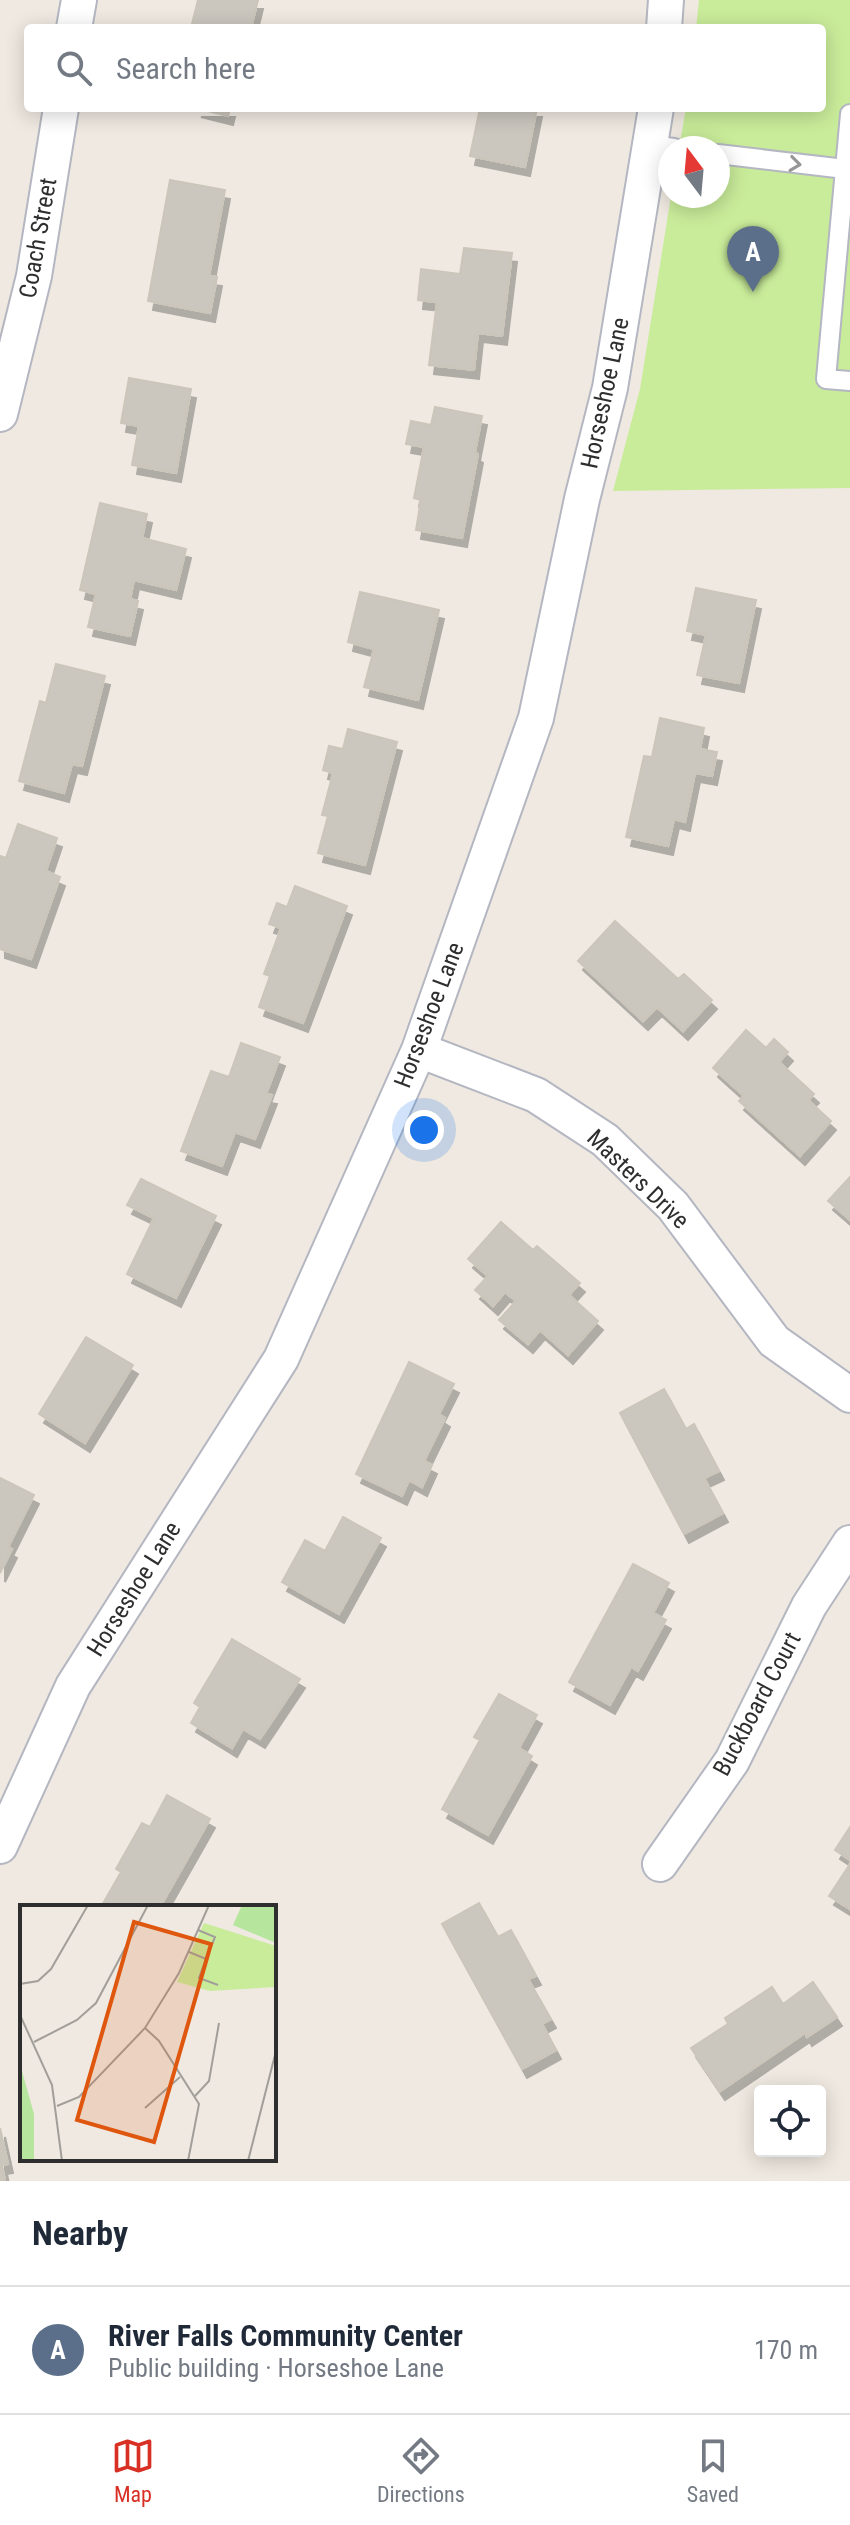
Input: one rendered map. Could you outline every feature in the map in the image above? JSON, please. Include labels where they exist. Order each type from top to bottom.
[{"type":"street","points":[[75,24],[79,0]]},
{"type":"street","points":[[664,24],[666,0]]},
{"type":"street","name":"Coach Street","points":[[0,414],[34,276],[60,112]]},
{"type":"street","name":"Horseshoe Lane","points":[[657,112],[660,136]]},
{"type":"street","name":"Horseshoe Lane","points":[[0,1846],[73,1686],[281,1359],[419,1050],[536,718],[658,165]]},
{"type":"street","name":"Masters Drive","points":[[419,1050],[536,1095],[605,1140],[673,1206],[774,1341],[850,1395]]},
{"type":"street","name":"Buckboard Court","points":[[660,1864],[732,1761],[809,1606],[850,1543]]},
{"type":"lane","points":[[850,114],[826,379],[850,381]]},
{"type":"lane","points":[[730,155],[845,169]]},
{"type":"green space","points":[[699,0],[850,0],[850,488],[613,491],[640,389],[669,208],[730,208],[730,136],[681,136],[685,112],[826,112],[826,24],[696,24]]},
{"type":"building","points":[[198,0],[258,0],[252,24],[192,24]]},
{"type":"building","points":[[479,112],[536,112],[525,167],[470,156]]},
{"type":"building","points":[[170,180],[225,190],[209,276],[217,277],[210,313],[148,301]]},
{"type":"building","points":[[464,248],[512,253],[502,336],[478,333],[474,370],[429,365],[437,302],[418,300],[421,269],[460,274]]},
{"type":"building","points":[[129,378],[191,389],[176,473],[132,465],[139,426],[121,423]]},
{"type":"building","points":[[435,407],[482,416],[462,538],[416,530],[421,500],[414,498],[424,447],[406,444],[411,421],[431,425]]},
{"type":"building","points":[[100,503],[147,514],[142,538],[186,549],[176,590],[134,580],[130,599],[138,601],[130,636],[88,627],[96,594],[80,590]]},
{"type":"building","points":[[696,588],[756,600],[739,683],[697,675],[706,635],[687,631]]},
{"type":"building","points":[[360,592],[439,610],[418,700],[364,687],[374,649],[348,642]]},
{"type":"building","points":[[56,664],[105,676],[82,766],[72,764],[64,793],[19,781],[40,701],[46,703]]},
{"type":"building","points":[[660,718],[704,728],[700,749],[717,752],[712,776],[695,773],[685,822],[674,819],[668,846],[626,837],[644,756],[652,757]]},
{"type":"building","points":[[348,729],[397,742],[365,865],[318,853],[328,816],[322,815],[333,773],[323,770],[329,746],[343,749]]},
{"type":"building","points":[[18,824],[57,838],[46,871],[60,877],[31,959],[0,949],[0,856],[6,858]]},
{"type":"building","points":[[295,886],[347,906],[303,1023],[259,1007],[270,976],[264,974],[281,928],[269,924],[277,903],[287,907]]},
{"type":"building","points":[[615,921],[678,979],[684,974],[712,1000],[683,1031],[657,1007],[643,1021],[578,961]]},
{"type":"building","points":[[746,1030],[766,1048],[774,1039],[788,1052],[779,1062],[814,1094],[808,1100],[831,1121],[800,1156],[739,1101],[744,1096],[713,1068]]},
{"type":"building","points":[[241,1043],[280,1057],[266,1094],[272,1095],[255,1139],[235,1132],[222,1166],[181,1151],[211,1071],[229,1077]]},
{"type":"building","points":[[850,1177],[850,1220],[828,1201]]},
{"type":"building","points":[[141,1179],[216,1216],[176,1298],[127,1274],[154,1218],[127,1205]]},
{"type":"building","points":[[501,1222],[533,1250],[537,1246],[580,1283],[569,1295],[598,1321],[568,1355],[540,1330],[528,1344],[499,1320],[516,1301],[505,1292],[493,1306],[475,1290],[488,1276],[468,1259]]},
{"type":"building","points":[[86,1337],[133,1365],[85,1443],[39,1414]]},
{"type":"building","points":[[409,1362],[454,1384],[439,1414],[445,1418],[424,1461],[432,1465],[422,1487],[409,1480],[402,1496],[356,1474]]},
{"type":"building","points":[[664,1389],[686,1429],[694,1424],[719,1471],[704,1478],[723,1513],[684,1534],[620,1413]]},
{"type":"building","points":[[0,1478],[34,1495],[8,1547],[12,1549],[0,1573]]},
{"type":"building","points":[[343,1517],[381,1538],[339,1614],[282,1582],[305,1540],[325,1551]]},
{"type":"building","points":[[633,1564],[669,1583],[653,1613],[666,1620],[638,1671],[631,1667],[610,1705],[569,1682]]},
{"type":"building","points":[[232,1639],[300,1679],[260,1739],[243,1729],[232,1748],[191,1723],[200,1707],[194,1703]]},
{"type":"building","points":[[499,1694],[537,1715],[519,1748],[532,1756],[488,1835],[442,1809],[480,1740],[474,1737]]},
{"type":"building","points":[[167,1795],[210,1819],[161,1905],[102,1905],[121,1872],[116,1869],[142,1823],[150,1827]]},
{"type":"building","points":[[850,1827],[850,1860],[835,1850]]},
{"type":"building","points":[[850,1864],[850,1909],[829,1896]]},
{"type":"building","points":[[479,1903],[498,1937],[511,1930],[536,1976],[528,1979],[551,2019],[542,2024],[556,2050],[522,2069],[442,1924]]},
{"type":"building","points":[[813,1982],[837,2017],[807,2037],[805,2033],[720,2091],[691,2048],[728,2024],[725,2018],[772,1987],[783,2004]]},
{"type":"building","points":[[0,2128],[8,2164],[2,2165],[5,2181],[0,2181]]},
{"type":"place","name":"River Falls Community Center","points":[[753,292]]}]
